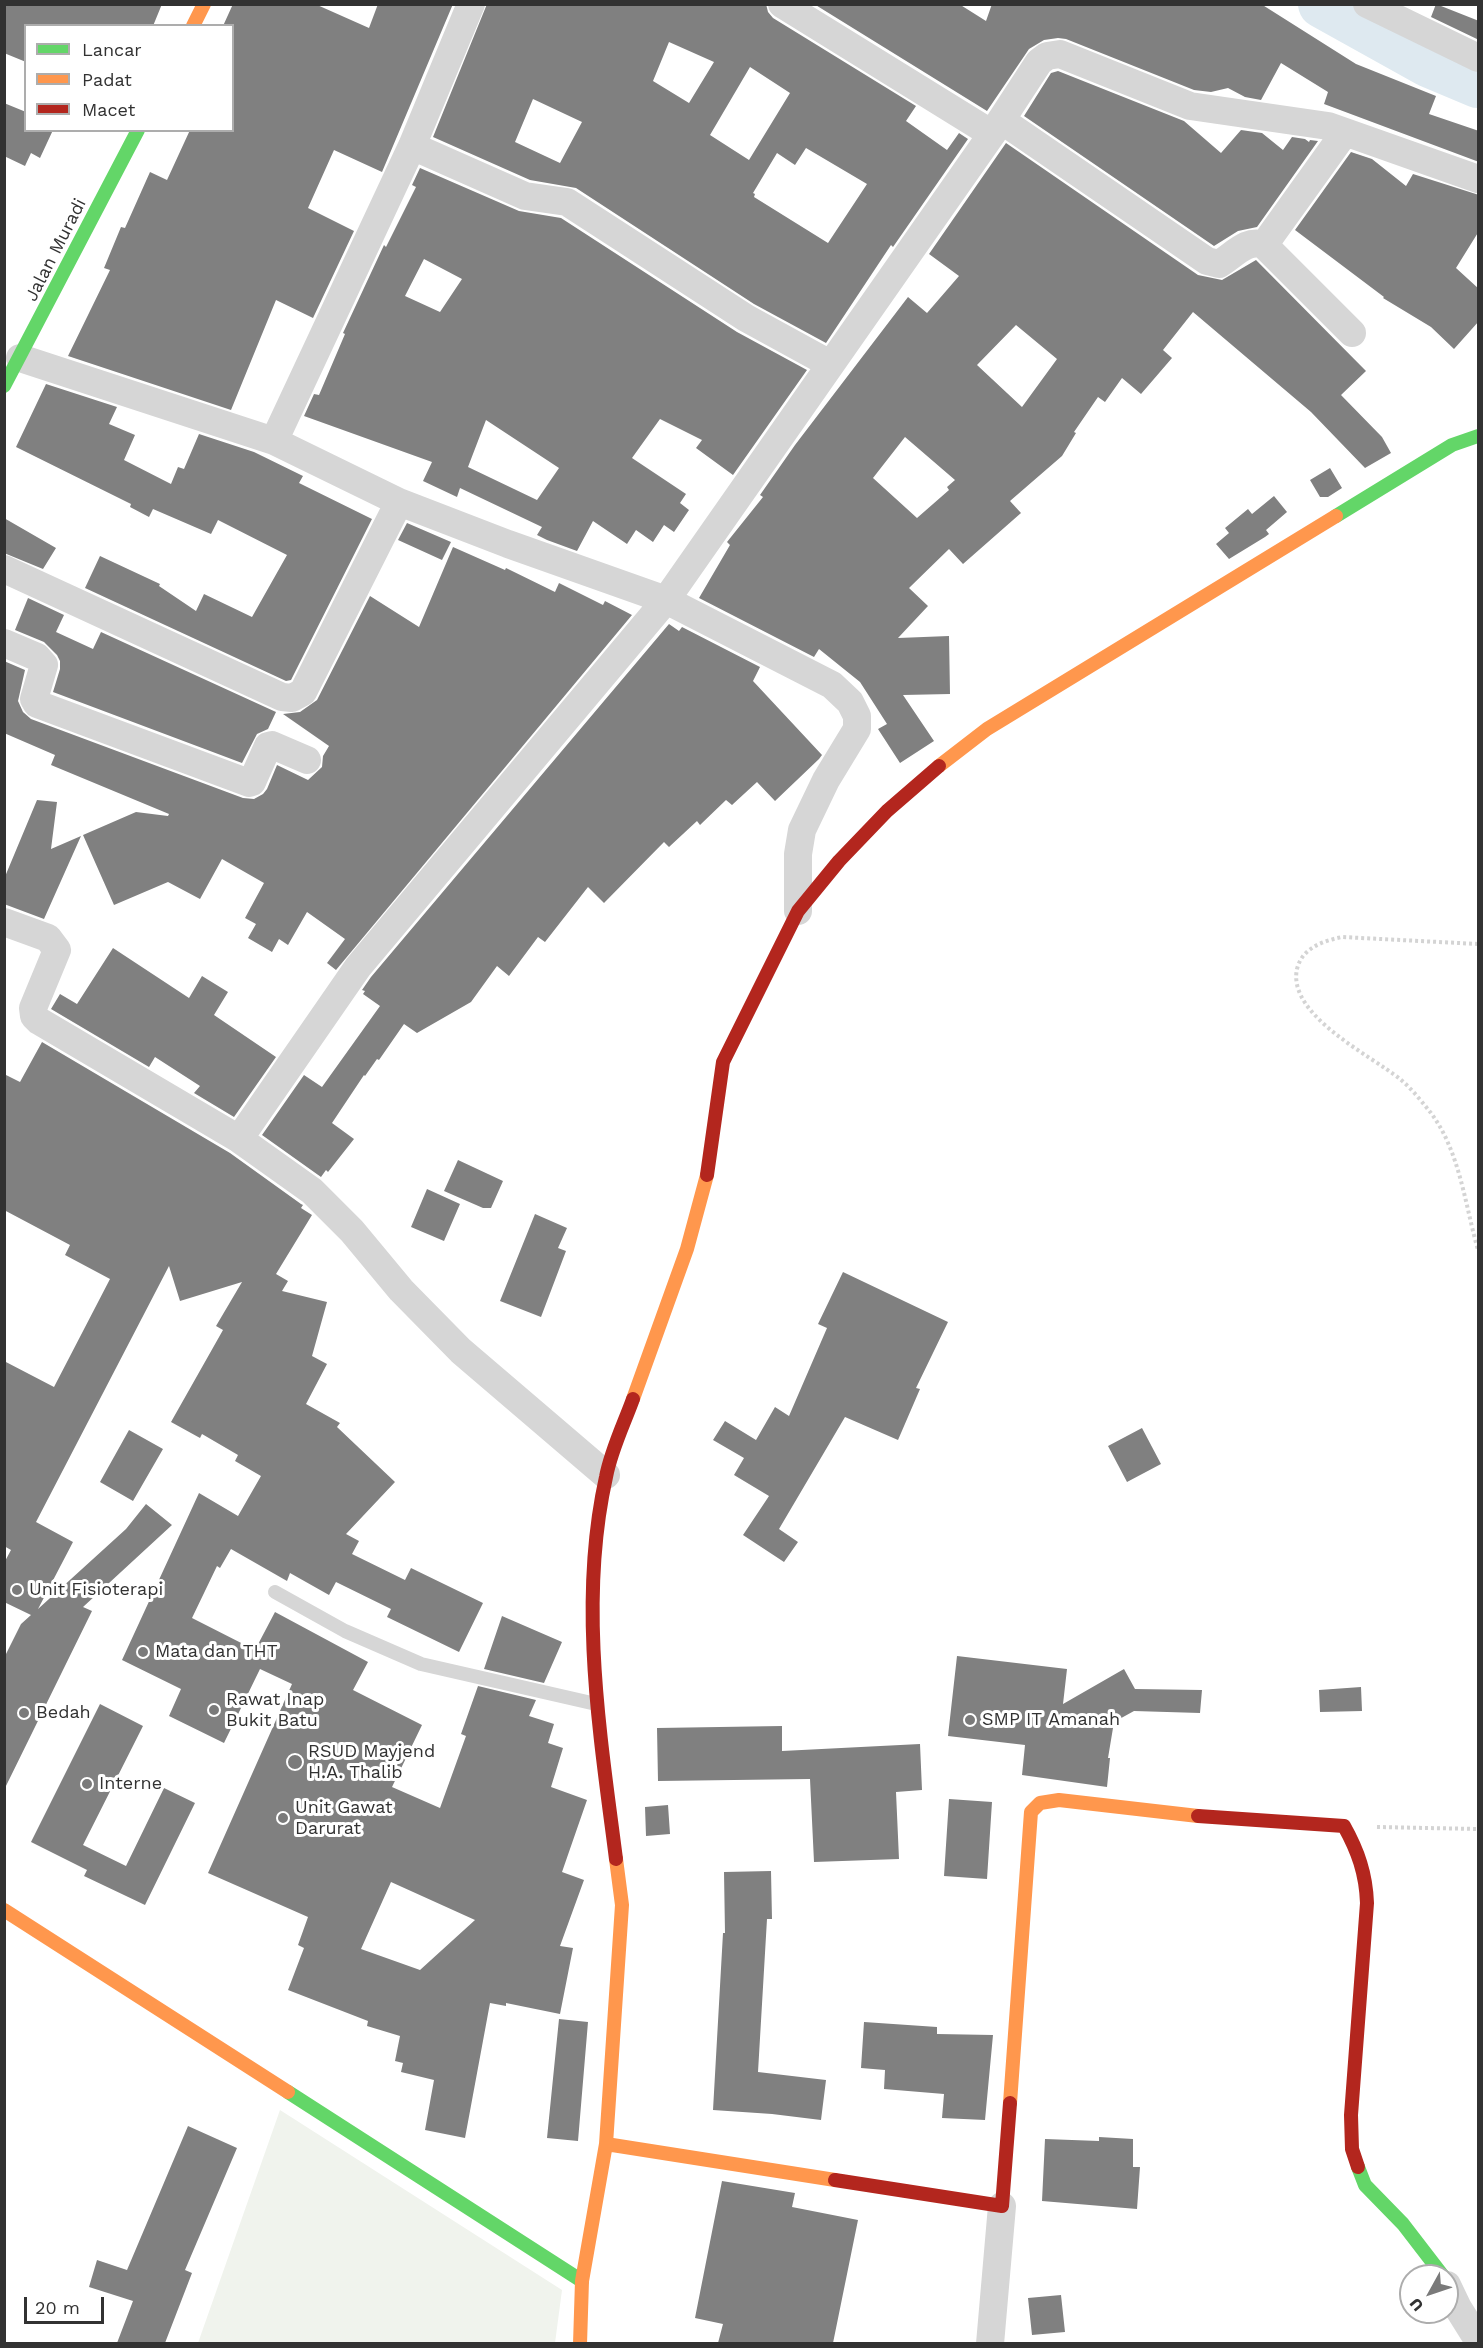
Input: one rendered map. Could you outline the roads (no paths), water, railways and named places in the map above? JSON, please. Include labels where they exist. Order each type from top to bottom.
[{"type":"main road","points":[[194,24],[204,4]]},
{"type":"main road","name":"Jalan Muradi","points":[[4,386],[137,132]]},
{"type":"main road","points":[[580,2343],[582,2281],[606,2144],[622,1905],[596,1704],[593,1560],[606,1475],[687,1249],[708,1171],[723,1062],[798,911],[839,861],[887,811],[936,768],[987,729],[1452,445],[1479,436]]},
{"type":"main road","points":[[606,2144],[1002,2206],[1031,1812],[1040,1803],[1059,1800],[1226,1819],[1344,1826],[1356,1847],[1366,1874],[1367,1902],[1350,2115],[1352,2149],[1365,2185],[1403,2224],[1434,2264]]},
{"type":"main road","points":[[4,1930],[8,1912],[582,2281]]},
{"type":"street","points":[[274,441],[412,146],[471,4]]},
{"type":"street","points":[[782,4],[997,127],[1207,261],[1218,264],[1248,244],[1258,242],[1264,244],[1352,333]]},
{"type":"street","points":[[1367,4],[1479,58]]},
{"type":"street","points":[[239,1140],[358,967],[666,600],[997,127],[1039,62],[1054,54],[1060,54],[1190,106],[1328,126],[1479,179]]},
{"type":"street","points":[[1264,244],[1345,132]]},
{"type":"street","points":[[412,146],[525,196],[567,202],[746,318],[830,364]]},
{"type":"street","points":[[20,358],[274,441],[399,502],[508,544],[666,600],[832,684],[850,702],[857,716],[856,729],[852,741],[826,780],[802,830],[798,854],[798,911]]},
{"type":"street","points":[[4,569],[282,697],[292,698],[303,692],[399,502]]},
{"type":"street","points":[[4,643],[38,657],[44,665],[34,699],[37,704],[249,783],[252,782],[268,746],[272,745],[307,760]]},
{"type":"street","points":[[4,922],[48,938],[57,950],[33,1008],[34,1016],[39,1021],[239,1140],[312,1191],[352,1232],[401,1290],[462,1351],[606,1475]]},
{"type":"street","points":[[990,2343],[1002,2206]]},
{"type":"street","points":[[1459,2310],[1479,2340]]},
{"type":"lane","points":[[275,1592],[345,1631],[421,1664],[596,1704]]},
{"type":"waterway","points":[[1322,4],[1428,63],[1478,84]]},
{"type":"place","name":"Unit Fisioterapi","points":[[17,1590]]},
{"type":"place","name":"Mata dan THT","points":[[143,1652]]},
{"type":"place","name":"Rawat Inap Bukit Batu","points":[[214,1710]]},
{"type":"place","name":"Bedah","points":[[24,1713]]},
{"type":"place","name":"SMP IT Amanah","points":[[970,1720]]},
{"type":"place","name":"RSUD Mayjend H.A. Thalib","points":[[295,1762]]},
{"type":"place","name":"Interne","points":[[87,1784]]},
{"type":"place","name":"Unit Gawat Darurat","points":[[283,1818]]}]
